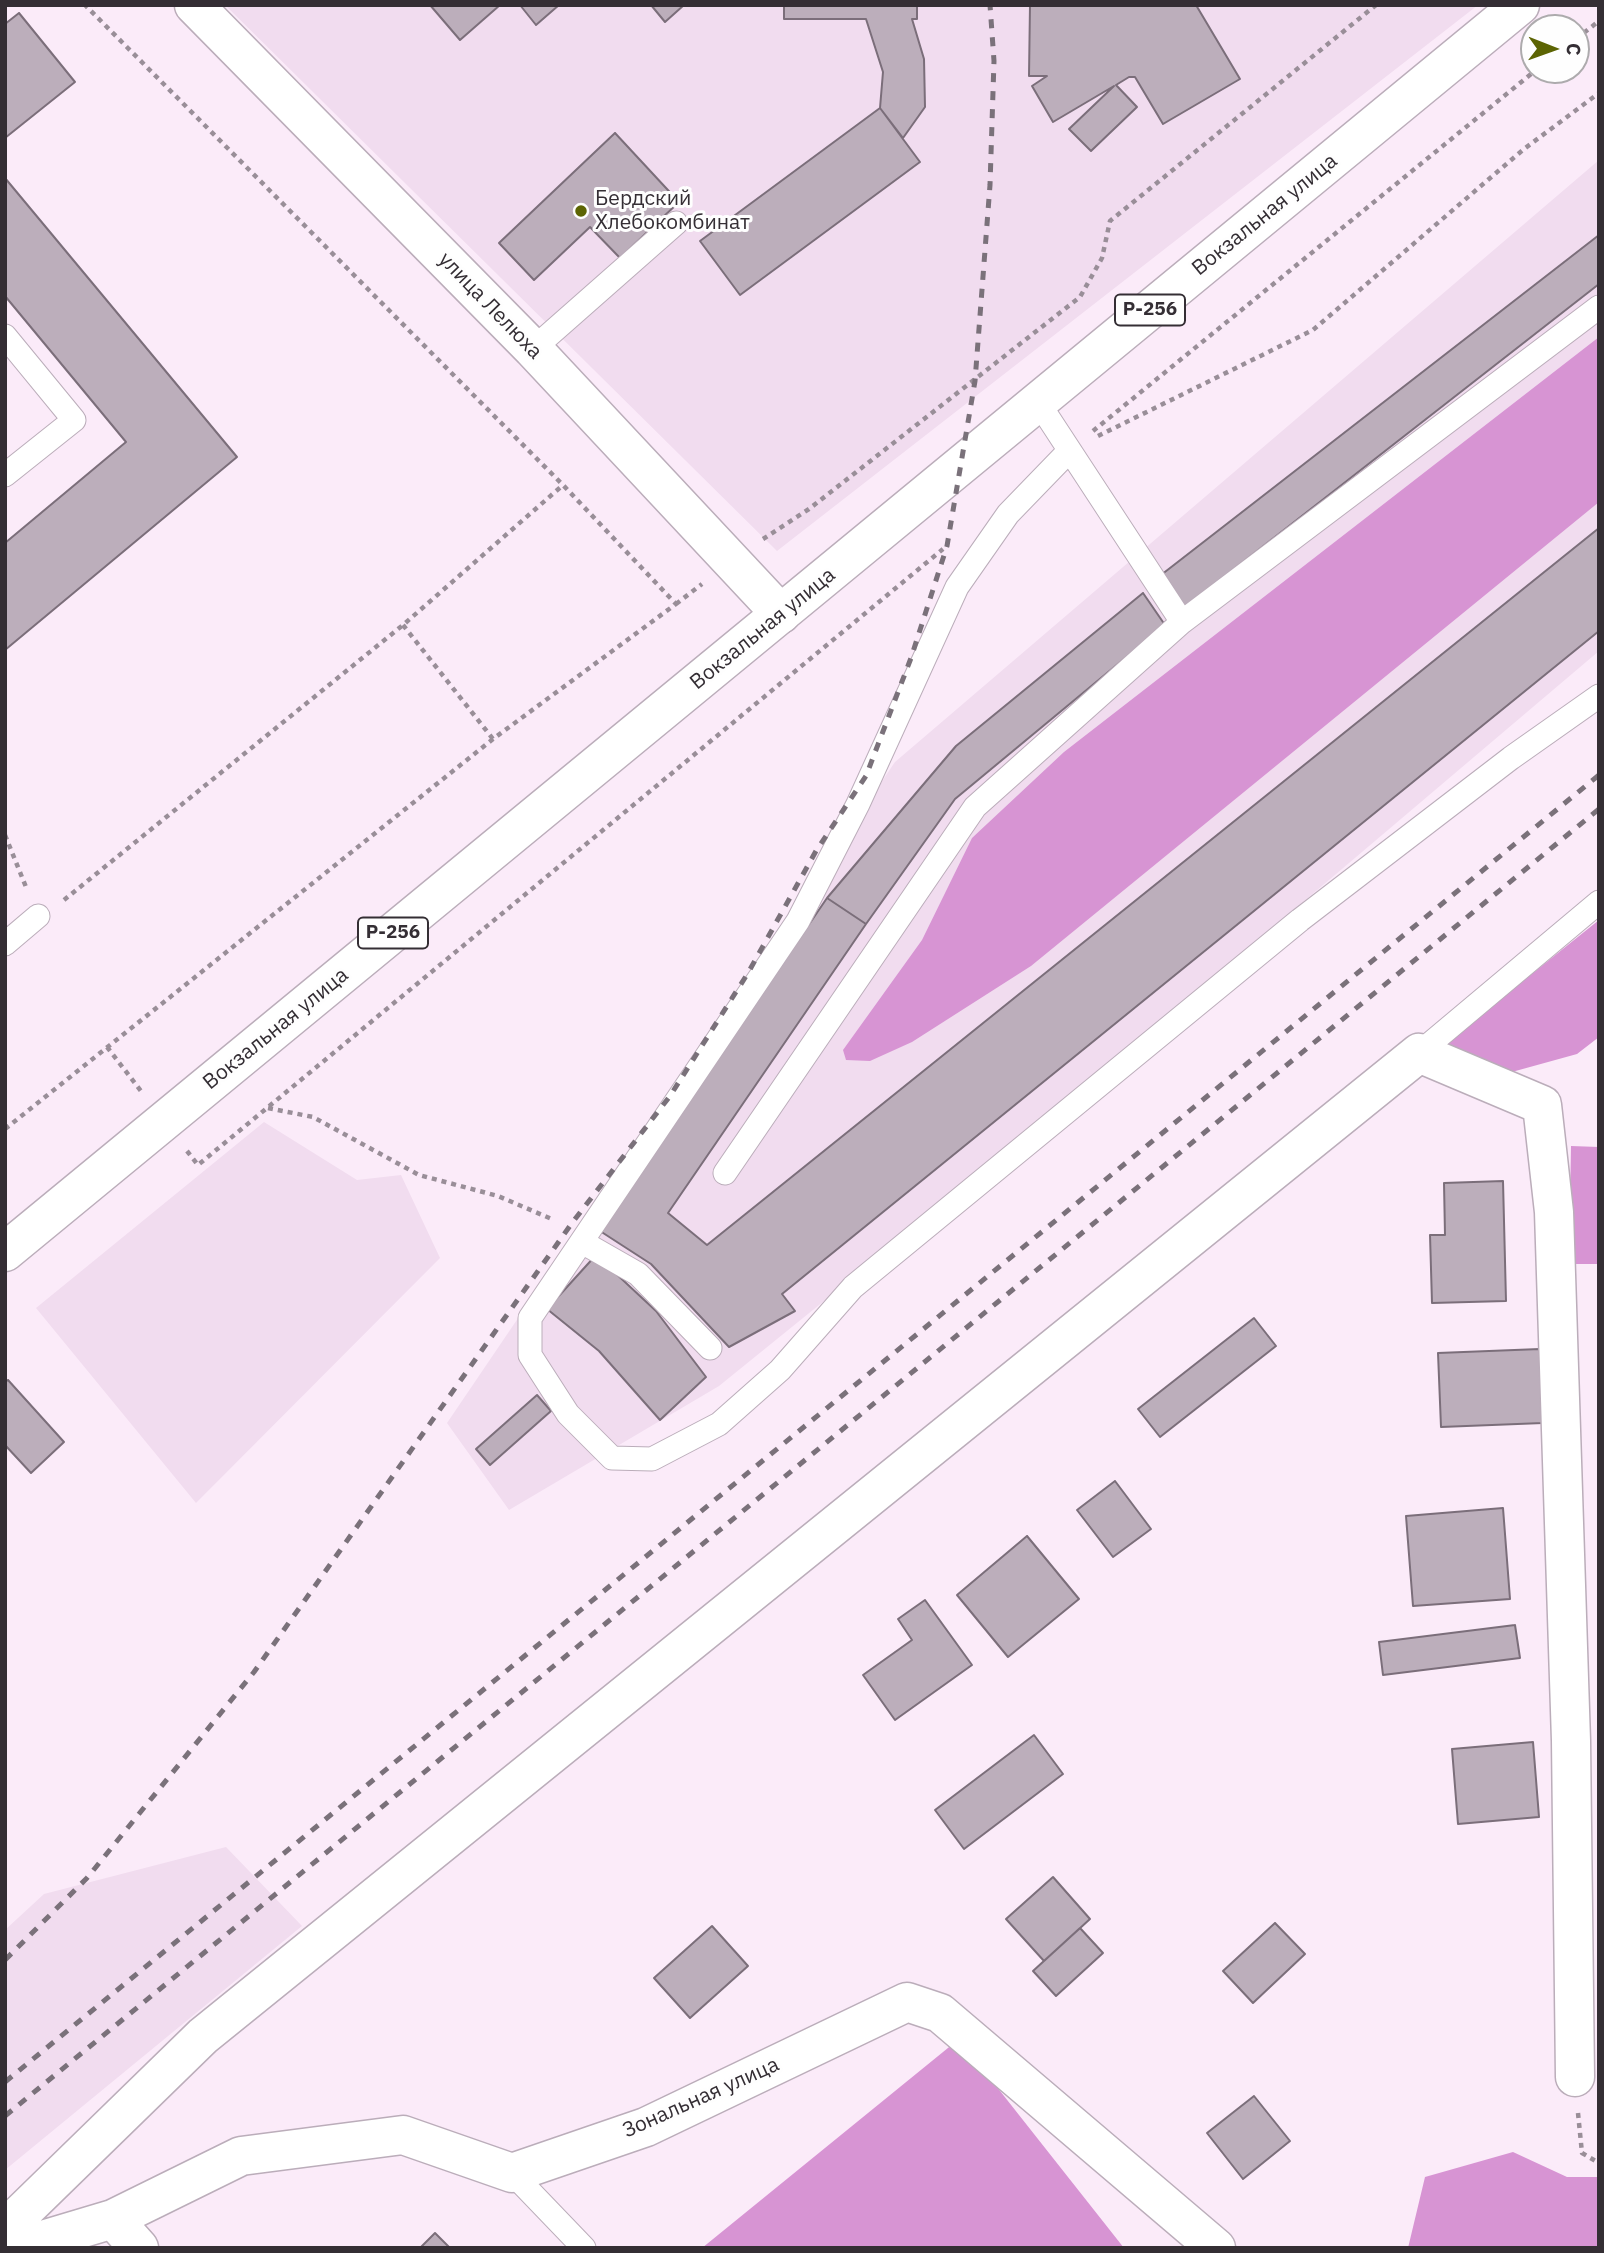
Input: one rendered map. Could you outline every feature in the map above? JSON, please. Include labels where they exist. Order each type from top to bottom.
[{"type":"main road","name":"улица Лелюха","points":[[194,5],[533,349],[781,614]]},
{"type":"main road","name":"Вокзальная улица","points":[[5,1252],[1520,5]]},
{"type":"main road","points":[[5,2229],[203,2036],[1419,1053],[1542,1105],[1554,1212],[1571,1741],[1575,2077]]},
{"type":"main road","name":"Зональная улица","points":[[512,2173],[646,2127],[907,2002],[940,2013],[1216,2248]]},
{"type":"main road","points":[[16,2248],[113,2219],[241,2156],[402,2135],[512,2173]]},
{"type":"main road","points":[[113,2219],[139,2248]]},
{"type":"lane","points":[[533,349],[677,223]]},
{"type":"lane","points":[[725,1173],[975,807],[1182,622],[1599,307]]},
{"type":"lane","points":[[5,336],[74,420],[5,475]]},
{"type":"lane","points":[[1038,402],[1182,622]]},
{"type":"lane","points":[[1069,451],[1008,513],[957,587],[858,804],[798,921],[530,1318],[530,1355],[568,1414],[612,1458],[652,1459],[719,1424],[780,1370],[853,1287],[1300,920],[1511,758],[1599,696]]},
{"type":"lane","points":[[1419,1053],[1599,902]]},
{"type":"lane","points":[[5,944],[38,916]]},
{"type":"lane","points":[[582,1242],[638,1274],[710,1348]]},
{"type":"lane","points":[[512,2173],[584,2248]]},
{"type":"path","points":[[85,5],[564,485],[676,604]]},
{"type":"path","points":[[5,1129],[493,739],[676,604],[731,560],[809,509],[1080,297],[1102,258],[1110,220],[1376,5]]},
{"type":"path","points":[[1069,451],[1520,83]]},
{"type":"path","points":[[1069,451],[1313,330],[1524,149],[1599,93]]},
{"type":"path","points":[[5,835],[38,916],[79,890],[403,625],[564,485]]},
{"type":"path","points":[[107,1047],[198,1165],[947,546]]},
{"type":"path","points":[[403,625],[493,739]]},
{"type":"path","points":[[267,1108],[313,1117],[419,1175],[498,1196],[554,1220]]},
{"type":"path","points":[[1575,2077],[1582,2153],[1599,2163]]},
{"type":"shaded area","points":[[225,5],[1478,5],[777,551]]},
{"type":"shaded area","points":[[1599,160],[1599,651],[1013,1148],[719,1386],[509,1510],[447,1423],[895,762]]},
{"type":"shaded area","points":[[1599,337],[1599,502],[1031,966],[912,1042],[870,1061],[846,1060],[843,1050],[922,940],[972,838],[1064,752]]},
{"type":"shaded area","points":[[1599,920],[1599,1037],[1577,1054],[1472,1083],[1442,1046]]},
{"type":"shaded area","points":[[264,1122],[357,1180],[401,1175],[440,1258],[196,1503],[36,1308]]},
{"type":"shaded area","points":[[1571,1146],[1599,1147],[1599,1264],[1569,1264]]},
{"type":"shaded area","points":[[226,1847],[302,1926],[5,2170],[5,1930],[44,1894]]},
{"type":"shaded area","points":[[959,2039],[1124,2248],[702,2248]]},
{"type":"shaded area","points":[[1513,2152],[1567,2177],[1599,2177],[1599,2248],[1408,2248],[1425,2177]]},
{"type":"building","points":[[430,5],[500,5],[460,40]]},
{"type":"building","points":[[520,5],[559,5],[536,25]]},
{"type":"building","points":[[651,5],[684,5],[665,22]]},
{"type":"building","points":[[784,5],[917,5],[917,19],[912,19],[924,59],[925,107],[903,138],[880,108],[883,72],[866,19],[784,19]]},
{"type":"building","points":[[1030,5],[1196,5],[1240,79],[1163,124],[1135,77],[1129,77],[1116,85],[1137,107],[1091,151],[1069,129],[1114,86],[1053,122],[1032,86],[1047,76],[1029,76]]},
{"type":"building","points":[[19,13],[75,82],[5,138],[5,24]]},
{"type":"building","points":[[880,108],[920,162],[740,295],[700,241]]},
{"type":"building","points":[[615,133],[679,202],[620,258],[590,227],[534,280],[499,243]]},
{"type":"building","points":[[5,178],[237,457],[5,650],[5,543],[126,442],[5,296]]},
{"type":"building","points":[[1599,235],[1599,284],[1184,608],[1161,575]]},
{"type":"building","points":[[1599,528],[1599,631],[782,1294],[795,1311],[729,1347],[651,1264],[600,1231],[827,898],[866,924],[668,1213],[707,1245]]},
{"type":"building","points":[[1143,593],[1165,625],[955,799],[866,924],[827,898],[956,746]]},
{"type":"building","points":[[1503,1181],[1506,1301],[1432,1303],[1430,1235],[1445,1235],[1444,1183]]},
{"type":"building","points":[[596,1255],[656,1311],[706,1377],[660,1420],[599,1351],[547,1309]]},
{"type":"building","points":[[1254,1318],[1276,1346],[1160,1437],[1138,1409]]},
{"type":"building","points":[[1540,1349],[1543,1423],[1441,1427],[1438,1353]]},
{"type":"building","points":[[8,1380],[64,1442],[31,1473],[5,1445],[5,1382]]},
{"type":"building","points":[[537,1395],[551,1411],[490,1465],[476,1449]]},
{"type":"building","points":[[1115,1481],[1151,1529],[1113,1557],[1077,1510]]},
{"type":"building","points":[[1503,1508],[1510,1599],[1413,1606],[1406,1516]]},
{"type":"building","points":[[1027,1536],[1079,1599],[1008,1657],[957,1595]]},
{"type":"building","points":[[925,1600],[972,1665],[895,1720],[863,1675],[912,1640],[898,1619]]},
{"type":"building","points":[[1515,1625],[1520,1658],[1383,1675],[1379,1642]]},
{"type":"building","points":[[1034,1735],[1063,1774],[964,1849],[935,1810]]},
{"type":"building","points":[[1533,1742],[1539,1817],[1458,1824],[1452,1749]]},
{"type":"building","points":[[1053,1877],[1090,1919],[1044,1961],[1006,1919]]},
{"type":"building","points":[[1275,1923],[1305,1954],[1253,2003],[1223,1971]]},
{"type":"building","points":[[712,1926],[748,1966],[690,2018],[654,1978]]},
{"type":"building","points":[[1080,1928],[1103,1953],[1056,1996],[1033,1971]]},
{"type":"building","points":[[1254,2096],[1290,2141],[1243,2179],[1207,2133]]},
{"type":"building","points":[[435,2233],[450,2248],[420,2248]]},
{"type":"railway","points":[[5,1960],[87,1878],[254,1672],[572,1223],[670,1096],[748,973],[816,851],[866,776],[911,658],[947,546],[975,381],[990,185],[994,61],[990,5]]},
{"type":"railway","points":[[5,2082],[1599,775]]},
{"type":"railway","points":[[5,2116],[1599,809]]},
{"type":"place","name":"Бердский Хлебокомбинат","points":[[581,211]]}]
